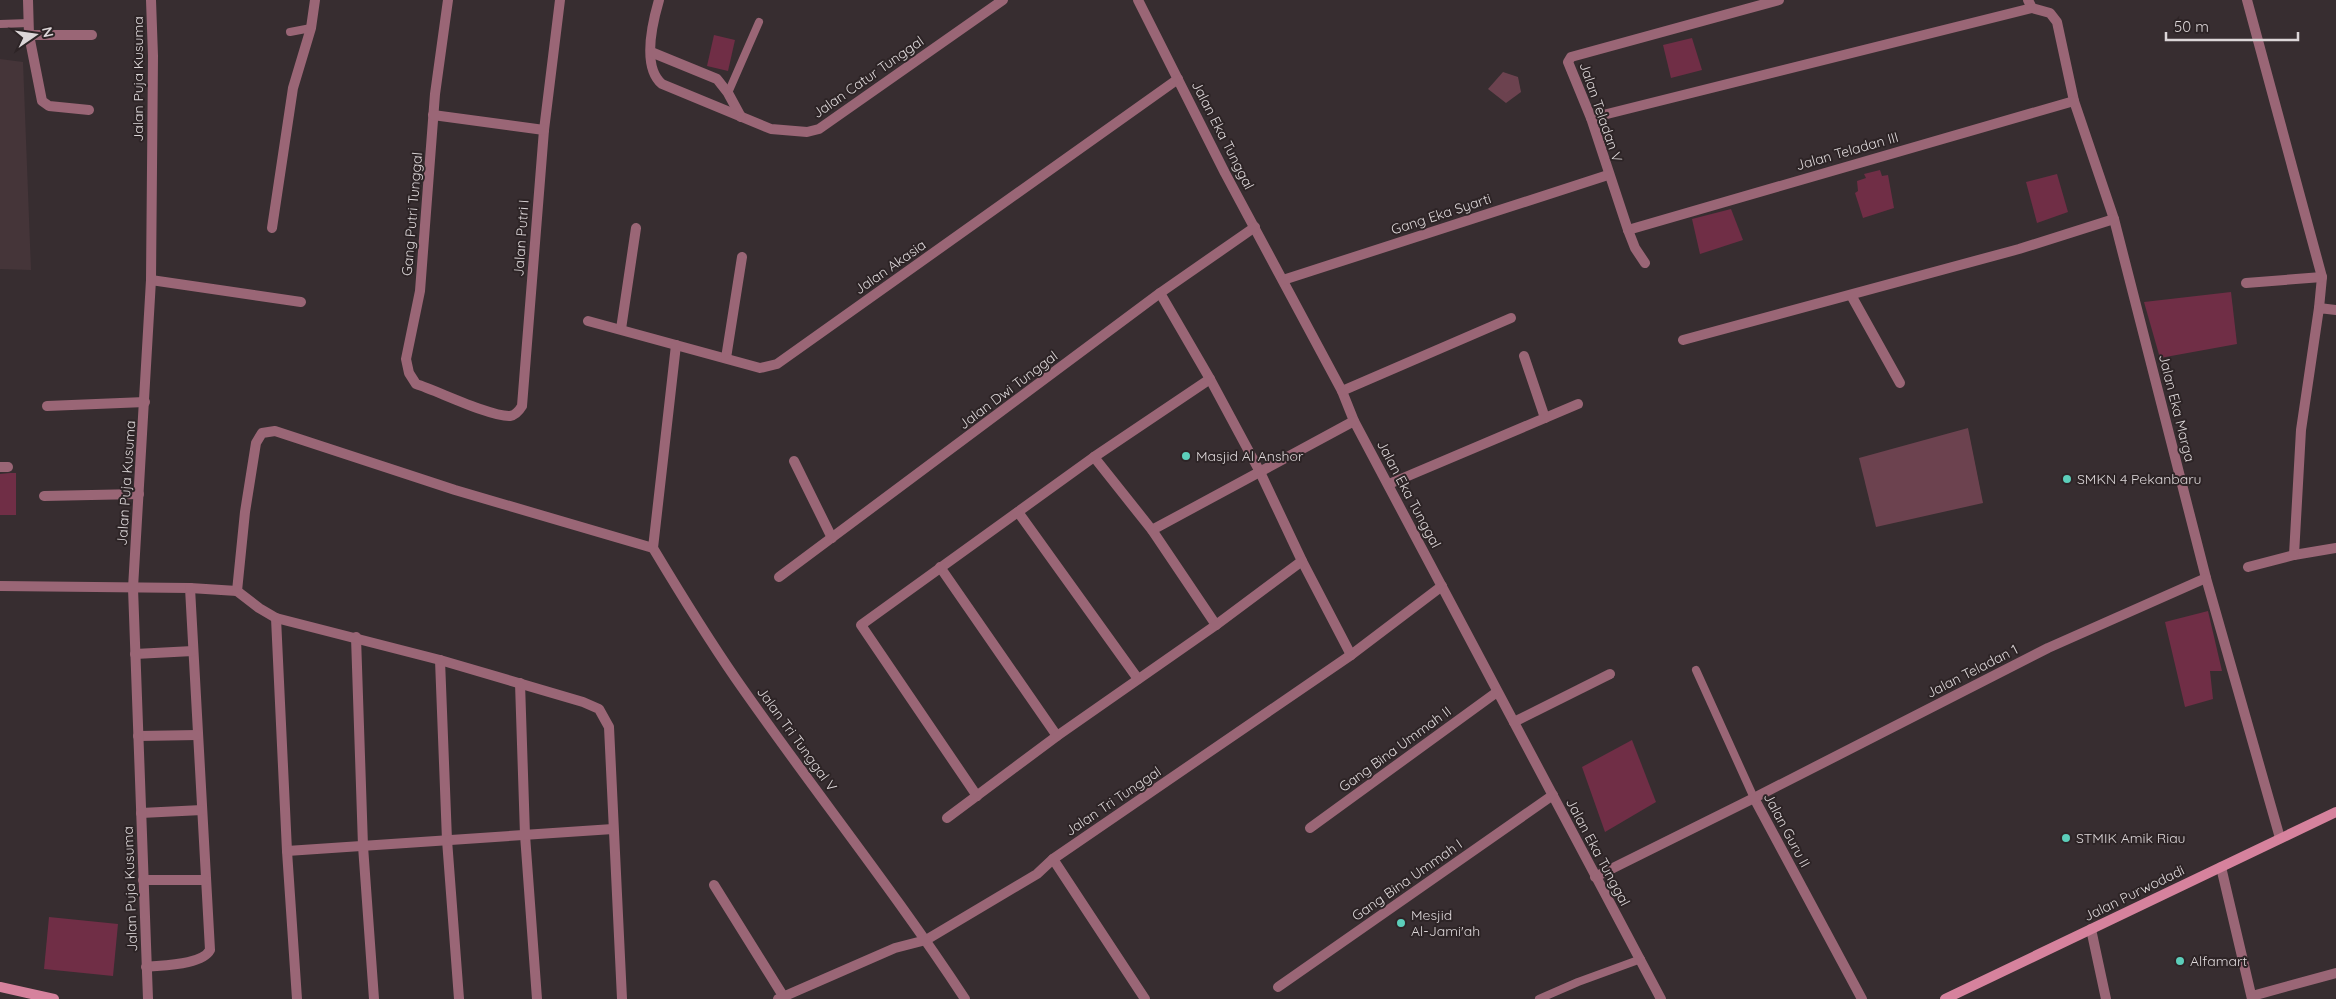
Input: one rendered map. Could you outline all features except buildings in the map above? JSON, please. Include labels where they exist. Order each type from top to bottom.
[{"type":"street","points":[[28,0],[29,35],[42,101],[49,106],[89,110]]},
{"type":"street","name":"Jalan Puja Kusuma","points":[[148,999],[133,588],[151,280],[153,56],[151,0]]},
{"type":"street","points":[[272,228],[293,88],[311,28],[315,0]]},
{"type":"street","name":"Gang Putri Tunggal","points":[[448,0],[434,116],[420,291],[406,359],[409,374],[416,384],[457,398]]},
{"type":"street","name":"Jalan Putri I","points":[[457,398],[494,413],[512,416],[519,412],[522,406],[544,130],[560,0]]},
{"type":"street","points":[[659,0],[651,52],[717,79],[728,93],[741,116]]},
{"type":"street","name":"Jalan Catur Tunggal","points":[[651,52],[650,61],[655,78],[662,84],[771,129],[807,132],[818,129],[1003,0]]},
{"type":"street","name":"Jalan Eka Tunggal","points":[[1138,0],[1342,391],[1354,421],[1594,877],[1661,999]]},
{"type":"street","name":"Jalan Teladan V","points":[[1645,263],[1628,230],[1608,175],[1591,118],[1568,62],[1571,57],[1778,0]]},
{"type":"street","points":[[2247,0],[2322,277],[2301,430],[2294,555]]},
{"type":"street","points":[[1591,118],[2030,4]]},
{"type":"street","name":"Jalan Eka Marga","points":[[2030,4],[2050,13],[2058,22],[2074,101],[2114,219],[2206,578],[2280,838]]},
{"type":"street","points":[[29,35],[92,35]]},
{"type":"street","name":"Jalan Akasia","points":[[588,320],[760,368],[777,364],[1178,78]]},
{"type":"street","name":"Jalan Teladan III","points":[[1628,230],[1715,203],[2074,101]]},
{"type":"street","points":[[434,116],[544,130]]},
{"type":"street","name":"Gang Eka Syarti","points":[[1283,280],[1608,175]]},
{"type":"street","points":[[1683,340],[2019,248],[2114,219]]},
{"type":"street","name":"Jalan Dwi Tunggal","points":[[779,577],[1160,293],[1255,227]]},
{"type":"street","points":[[621,329],[636,228]]},
{"type":"street","points":[[726,358],[742,257]]},
{"type":"street","points":[[2246,283],[2322,277]]},
{"type":"street","points":[[151,280],[301,302]]},
{"type":"street","points":[[1160,293],[1210,379],[1260,472],[1302,561],[1351,655]]},
{"type":"street","points":[[1851,295],[1900,383]]},
{"type":"street","points":[[2319,308],[2336,310]]},
{"type":"street","points":[[1342,391],[1511,318]]},
{"type":"street","points":[[237,591],[245,512],[256,443],[262,433],[275,431],[455,490],[653,548],[676,345]]},
{"type":"street","points":[[1524,356],[1545,418]]},
{"type":"street","points":[[977,796],[861,625],[1094,457],[1210,379]]},
{"type":"street","points":[[47,406],[145,402]]},
{"type":"street","points":[[1388,484],[1578,404]]},
{"type":"street","points":[[1152,530],[1354,421]]},
{"type":"street","points":[[1094,457],[1152,530],[1216,625]]},
{"type":"street","points":[[794,461],[832,538]]},
{"type":"street","points":[[44,496],[139,494]]},
{"type":"street","points":[[1018,512],[1138,679]]},
{"type":"street","name":"Jalan Tri Tunggal V","points":[[653,548],[736,680],[926,940],[965,999]]},
{"type":"street","points":[[2248,567],[2294,555],[2336,548]]},
{"type":"street","points":[[947,818],[1057,736],[1216,625],[1302,561]]},
{"type":"street","points":[[940,567],[1057,736]]},
{"type":"street","name":"Jalan Teladan 1","points":[[1594,877],[1754,798],[2048,648],[2206,578]]},
{"type":"street","points":[[0,586],[190,588],[237,591],[276,618],[440,660],[583,702],[599,709],[609,727],[622,999]]},
{"type":"street","name":"Jalan Tri Tunggal","points":[[782,998],[895,948],[926,940],[1038,874],[1053,860],[1351,655],[1442,586]]},
{"type":"street","points":[[146,967],[196,961],[207,956],[210,950],[190,588]]},
{"type":"street","points":[[276,618],[287,850],[297,999]]},
{"type":"street","points":[[356,637],[364,846],[374,999]]},
{"type":"street","points":[[135,654],[193,651]]},
{"type":"street","points":[[440,660],[447,840],[459,999]]},
{"type":"street","points":[[1514,722],[1610,674]]},
{"type":"street","points":[[520,683],[525,835],[537,999]]},
{"type":"street","name":"Gang Bina Ummah II","points":[[1310,828],[1496,692]]},
{"type":"street","points":[[138,736],[198,735]]},
{"type":"street","name":"Gang Bina Ummah I","points":[[1278,987],[1552,795]]},
{"type":"street","name":"Jalan Guru II","points":[[1754,798],[1862,999]]},
{"type":"street","points":[[141,813],[202,810]]},
{"type":"street","name":"Jalan Purwodadi","points":[[1945,999],[2336,812]]},
{"type":"street","points":[[287,850],[614,829]]},
{"type":"street","points":[[1053,860],[1145,999]]},
{"type":"street","points":[[2220,867],[2252,997],[2336,973]]},
{"type":"street","points":[[143,880],[206,880]]},
{"type":"street","points":[[714,885],[782,998]]},
{"type":"street","points":[[2092,929],[2106,999]]},
{"type":"street","points":[[0,986],[54,999]]},
{"type":"lane","points":[[728,93],[759,22]]},
{"type":"lane","points":[[0,24],[29,23]]},
{"type":"lane","points":[[290,32],[311,28]]},
{"type":"lane","name":"Jalan Guru II","points":[[1696,670],[1754,798]]},
{"type":"lane","points":[[1539,999],[1640,959]]},
{"type":"shaded area","points":[[0,59],[23,62],[31,270],[0,269]]},
{"type":"shaded area","points":[[1503,72],[1518,77],[1521,92],[1506,103],[1488,89]]},
{"type":"shaded area","points":[[1968,428],[1983,503],[1876,527],[1859,458]]},
{"type":"place","name":"Masjid Al Anshor","points":[[1186,456]]},
{"type":"place","name":"SMKN 4 Pekanbaru","points":[[2067,479]]},
{"type":"place","name":"STMIK Amik Riau","points":[[2066,838]]},
{"type":"place","name":"Mesjid Al-Jami'ah","points":[[1401,923]]},
{"type":"place","name":"Alfamart","points":[[2180,961]]}]
